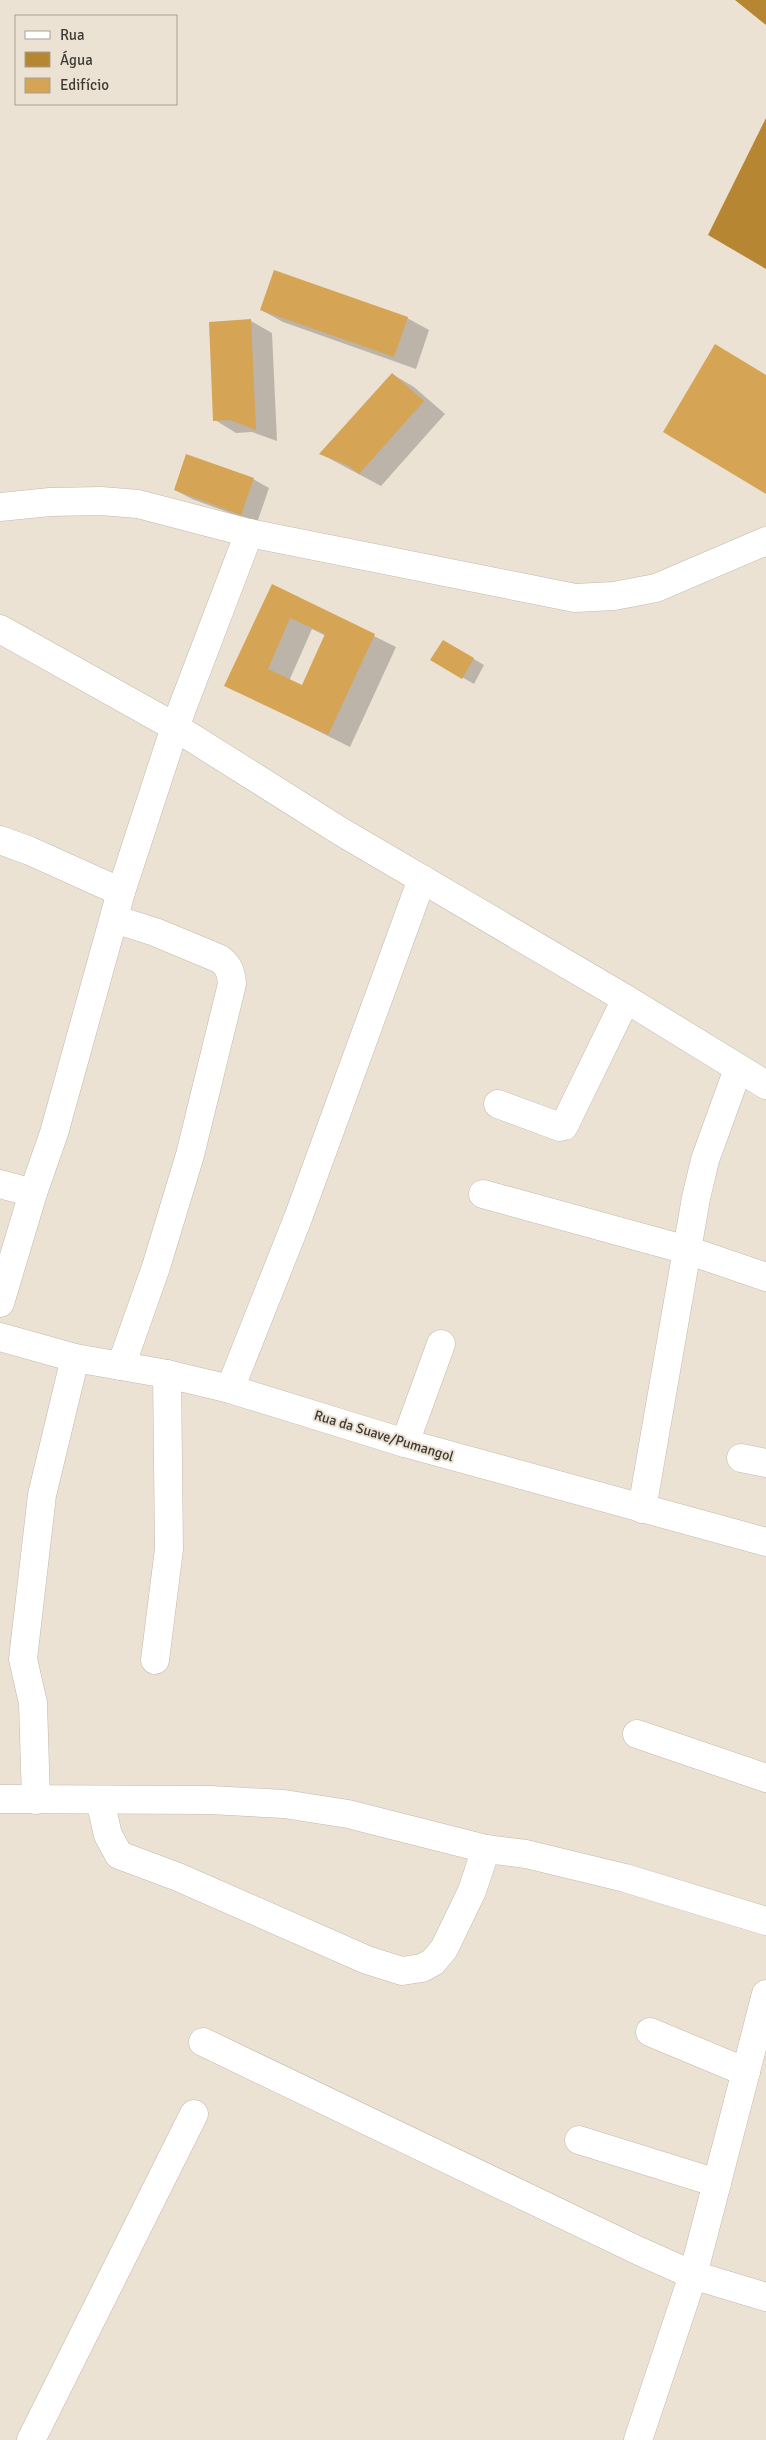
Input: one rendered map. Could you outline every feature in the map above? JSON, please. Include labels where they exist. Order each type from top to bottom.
[{"type":"street","points":[[0,507],[50,502],[101,501],[138,504],[249,533],[575,598],[614,596],[656,588],[766,541]]},
{"type":"street","points":[[0,1303],[33,1193],[54,1134],[121,892],[175,727],[249,533]]},
{"type":"street","points":[[0,629],[175,727],[340,831],[626,999],[766,1085]]},
{"type":"street","points":[[0,840],[30,851],[121,892]]},
{"type":"street","points":[[230,1389],[298,1218],[422,879]]},
{"type":"street","points":[[114,919],[155,932],[220,959],[226,964],[230,972],[232,984],[190,1155],[156,1267],[120,1366]]},
{"type":"street","points":[[498,1104],[560,1127],[564,1126],[626,999]]},
{"type":"street","points":[[642,1509],[687,1250],[705,1160],[738,1069]]},
{"type":"street","points":[[0,1184],[33,1193]]},
{"type":"street","points":[[483,1194],[687,1250],[766,1277]]},
{"type":"street","name":"Rua da Suave/Pumangol","points":[[0,1336],[75,1358],[167,1374],[230,1389],[405,1443],[766,1542]]},
{"type":"street","points":[[405,1443],[441,1344]]},
{"type":"street","points":[[36,1800],[33,1703],[23,1659],[42,1495],[75,1358]]},
{"type":"street","points":[[155,1660],[169,1549],[167,1374]]},
{"type":"street","points":[[637,1734],[766,1778]]},
{"type":"street","points":[[0,1799],[210,1800],[284,1804],[348,1814],[486,1849],[526,1854],[625,1878],[766,1921]]},
{"type":"street","points":[[100,1800],[108,1835],[119,1855],[178,1877],[367,1960],[402,1971],[422,1968],[433,1962],[444,1949],[472,1891],[486,1849]]},
{"type":"street","points":[[638,2440],[692,2275],[765,2004]]},
{"type":"street","points":[[650,2032],[746,2072]]},
{"type":"street","points":[[203,2042],[639,2252],[692,2275],[766,2296]]},
{"type":"street","points":[[31,2440],[194,2114]]},
{"type":"street","points":[[580,2140],[716,2183]]},
{"type":"water","points":[[735,0],[766,0],[766,25]]},
{"type":"water","points":[[766,118],[766,269],[708,235]]},
{"type":"building","points":[[274,270],[408,317],[394,357],[260,310]]},
{"type":"building","points":[[251,319],[256,430],[230,420],[213,421],[209,322]]},
{"type":"building","points":[[715,344],[766,375],[766,494],[663,432]]},
{"type":"building","points":[[392,373],[424,401],[359,474],[349,466],[319,454]]},
{"type":"building","points":[[186,454],[254,478],[241,515],[174,490]]},
{"type":"building","points":[[272,584],[375,634],[328,735],[224,686]],"holes":[[[290,618],[325,634],[302,685],[268,669]]]},
{"type":"building","points":[[443,640],[474,658],[462,679],[430,660]]}]
